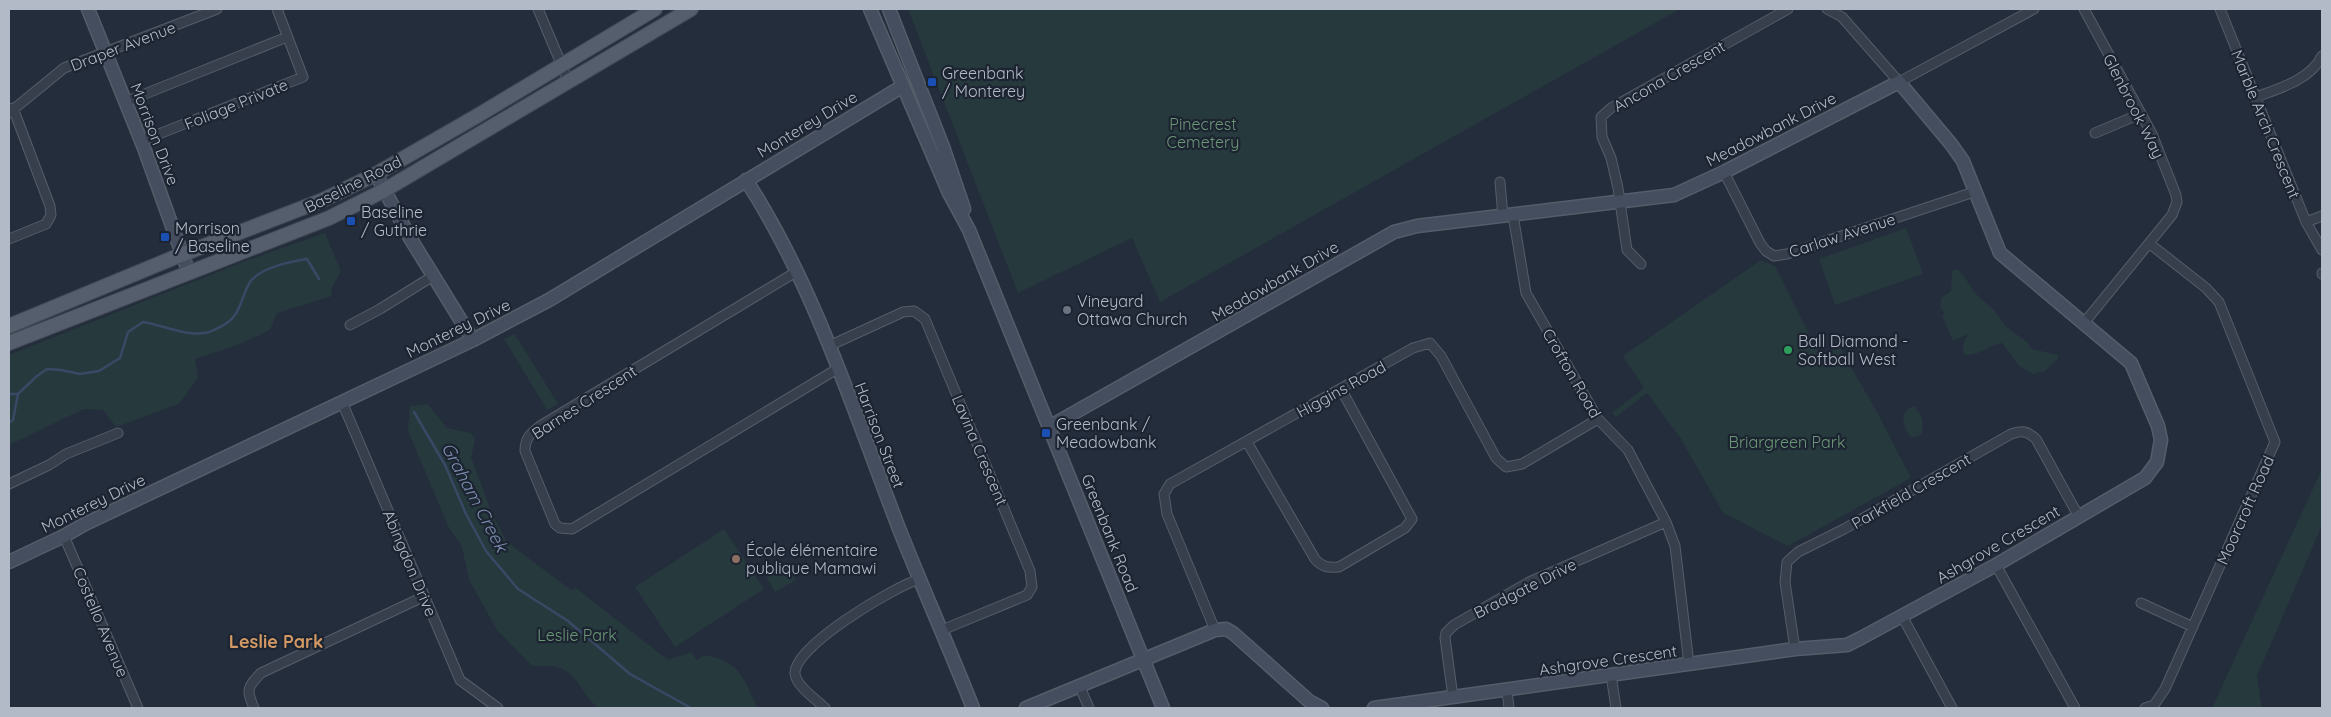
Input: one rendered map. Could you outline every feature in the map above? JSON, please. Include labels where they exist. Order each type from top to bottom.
[{"type":"main road","name":"Baseline Road","points":[[9,326],[183,254],[323,200],[376,174],[477,116],[654,9]]},
{"type":"main road","name":"Baseline Road","points":[[9,344],[328,218],[383,191],[691,9]]},
{"type":"street","name":"Morrison Drive","points":[[88,9],[141,141],[189,272]]},
{"type":"street","name":"Draper Avenue","points":[[11,110],[64,68],[217,9]]},
{"type":"street","points":[[125,102],[288,37],[277,9]]},
{"type":"street","points":[[538,9],[568,80]]},
{"type":"street","name":"Greenbank Road","points":[[870,9],[949,193],[970,230]]},
{"type":"street","name":"Greenbank Road","points":[[889,9],[943,147],[970,230],[1163,708]]},
{"type":"street","name":"Ancona Crescent","points":[[1620,202],[1611,158],[1602,137],[1601,117],[1611,108],[1788,9]]},
{"type":"street","points":[[1827,9],[1842,17],[1899,82]]},
{"type":"street","name":"Meadowbank Drive","points":[[1049,427],[1394,232],[1407,228],[1674,194],[1724,172],[1899,82],[2034,9]]},
{"type":"street","name":"Glenbrook Way","points":[[2084,9],[2152,134],[2177,202],[2172,215],[2150,244],[2084,323]]},
{"type":"street","name":"Marble Arch Crescent","points":[[2220,9],[2306,222],[2322,250]]},
{"type":"street","name":"Foliage Private","points":[[141,141],[303,77],[288,37]]},
{"type":"street","points":[[2256,97],[2308,74],[2318,65],[2322,56]]},
{"type":"street","name":"Ashgrove Crescent","points":[[1374,708],[1507,691],[1795,649],[1847,644],[1996,565],[2145,478],[2157,462],[2161,440],[2158,426],[2132,362],[2000,253],[1963,161],[1952,144],[1899,82]]},
{"type":"street","name":"Monterey Drive","points":[[9,562],[473,340],[549,300],[902,86]]},
{"type":"street","points":[[9,239],[46,224],[51,215],[50,206],[11,110]]},
{"type":"street","points":[[2095,133],[2140,114]]},
{"type":"street","name":"Carlaw Avenue","points":[[1724,172],[1760,243],[1766,251],[1774,256],[1787,254],[1974,192]]},
{"type":"street","points":[[376,174],[383,191],[473,340]]},
{"type":"street","name":"Harrison Street","points":[[746,180],[779,233],[829,346],[920,579],[973,708]]},
{"type":"street","points":[[1500,182],[1508,215]]},
{"type":"street","points":[[1620,202],[1627,250],[1641,264]]},
{"type":"street","name":"Crofton Road","points":[[1508,215],[1526,293],[1598,419],[1628,450],[1666,522],[1675,546],[1689,664]]},
{"type":"street","points":[[2306,222],[2322,216]]},
{"type":"street","name":"Moorcroft Road","points":[[2145,708],[2151,707],[2160,697],[2270,456],[2274,438],[2219,302],[2206,288],[2150,244]]},
{"type":"street","name":"Barnes Crescent","points":[[796,272],[540,426],[529,435],[525,440],[525,451],[555,524],[560,528],[572,529],[837,369]]},
{"type":"street","points":[[350,325],[433,276]]},
{"type":"street","name":"Lavina Crescent","points":[[829,346],[904,312],[914,311],[926,319],[1030,571],[1032,587],[1027,595],[942,630]]},
{"type":"street","name":"Higgins Road","points":[[1215,630],[1167,514],[1164,494],[1170,484],[1413,348],[1430,343],[1441,356],[1496,458],[1506,467],[1522,464],[1598,419]]},
{"type":"street","points":[[1247,442],[1315,559],[1321,566],[1339,567],[1405,528],[1412,519],[1341,389]]},
{"type":"street","name":"Abingdon Drive","points":[[342,402],[460,680],[485,705],[498,708]]},
{"type":"street","name":"Parkfield Crescent","points":[[1795,649],[1785,582],[1786,562],[1798,552],[1844,529],[2011,434],[2020,431],[2029,433],[2036,439],[2078,517]]},
{"type":"street","points":[[9,484],[50,465],[66,454],[118,433]]},
{"type":"street","name":"Bradgate Drive","points":[[1452,697],[1445,638],[1446,633],[1454,625],[1529,582],[1666,522]]},
{"type":"street","name":"Costello Avenue","points":[[64,536],[138,708]]},
{"type":"street","points":[[1996,565],[2075,708]]},
{"type":"street","points":[[825,708],[798,682],[795,673],[796,664],[830,629],[897,588],[920,579]]},
{"type":"street","points":[[254,708],[248,693],[249,686],[261,674],[425,596]]},
{"type":"street","points":[[2141,603],[2193,627]]},
{"type":"street","points":[[1902,616],[1952,708]]},
{"type":"street","points":[[1026,708],[1215,630],[1226,629],[1233,633],[1307,705],[1322,708]]},
{"type":"street","points":[[1611,675],[1616,708]]},
{"type":"street","points":[[1080,687],[1089,708]]},
{"type":"street","points":[[1507,691],[1509,708]]},
{"type":"green space","name":"Pinecrest Cemetery","points":[[908,9],[1680,9],[1160,302],[1132,238],[1018,293]]},
{"type":"green space","points":[[1906,228],[1923,274],[1835,305],[1819,259]]},
{"type":"green space","points":[[325,233],[341,271],[331,290],[332,296],[277,313],[270,330],[240,344],[195,359],[198,378],[179,404],[116,427],[103,410],[84,409],[9,445],[9,355],[248,260]]},
{"type":"green space","name":"Briargreen Park","points":[[1761,260],[1775,266],[1820,356],[1840,348],[1877,412],[1911,478],[1788,546],[1723,513],[1681,439],[1647,393],[1616,417],[1612,413],[1644,388],[1623,356]]},
{"type":"green space","points":[[1956,269],[1960,271],[1977,295],[1995,311],[2005,326],[2027,342],[2032,349],[2058,355],[2058,359],[2045,371],[2033,374],[2019,366],[2002,343],[1975,354],[1965,355],[1963,344],[1969,334],[1953,341],[1942,316],[1945,314],[1940,307],[1941,298],[1951,291],[1952,271]]},
{"type":"green space","points":[[515,334],[558,404],[547,410],[504,339]]},
{"type":"green space","points":[[428,404],[447,428],[471,433],[475,440],[471,457],[493,516],[507,542],[571,590],[576,588],[668,660],[691,652],[697,660],[704,655],[717,658],[734,667],[744,679],[758,708],[599,708],[566,671],[554,667],[532,666],[497,630],[469,580],[462,547],[448,526],[408,431],[410,406]]},
{"type":"green space","points":[[1914,406],[1921,415],[1923,426],[1922,434],[1913,438],[1906,430],[1903,421],[1906,412]]},
{"type":"green space","points":[[2322,469],[2322,525],[2257,676],[2262,708],[2212,708]]},
{"type":"green space","points":[[724,529],[764,589],[675,647],[635,587]]},
{"type":"green space","points":[[788,565],[796,580],[775,592],[766,576],[773,572],[771,569],[778,566],[780,570]]},
{"type":"waterway","name":"Graham Creek","points":[[9,423],[13,420],[18,394],[37,376],[47,369],[80,374],[99,371],[120,358],[128,332],[143,322],[181,332],[196,334],[208,332],[226,324],[232,319],[250,282],[261,272],[307,259],[319,279]]},
{"type":"waterway","name":"Graham Creek","points":[[9,394],[18,394]]},
{"type":"waterway","name":"Graham Creek","points":[[414,412],[445,465],[466,514],[486,551],[518,589],[568,621],[630,674],[691,708]]},
{"type":"place","name":"Greenbank / Monterey","points":[[932,82]]},
{"type":"place","name":"Baseline / Guthrie","points":[[351,221]]},
{"type":"place","name":"Morrison / Baseline","points":[[165,237]]},
{"type":"place","name":"Vineyard Ottawa Church","points":[[1067,310]]},
{"type":"place","name":"Ball Diamond - Softball West","points":[[1788,350]]},
{"type":"place","name":"Greenbank / Meadowbank","points":[[1046,433]]},
{"type":"place","name":"École élémentaire publique Mamawi","points":[[736,559]]},
{"type":"district","name":"Leslie Park","points":[[276,641]]}]
